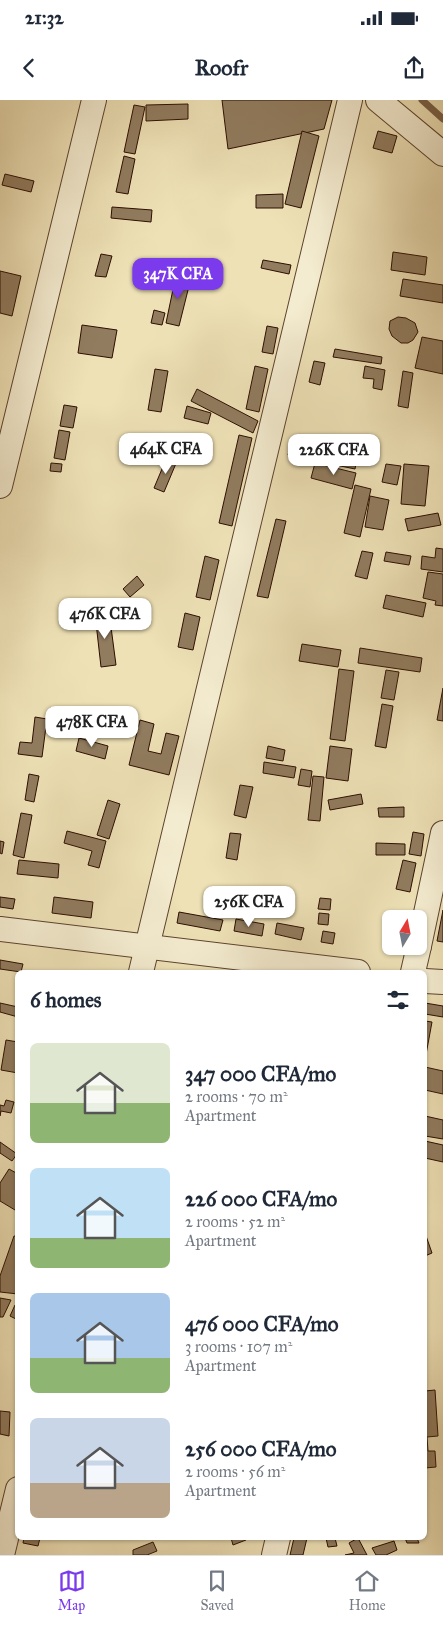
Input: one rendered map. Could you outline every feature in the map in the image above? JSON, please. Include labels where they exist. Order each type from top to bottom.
[{"type":"street","points":[[0,486],[94,100]]},
{"type":"street","points":[[142,970],[350,100]]},
{"type":"street","points":[[378,100],[443,154]]},
{"type":"street","points":[[427,910],[443,833]]},
{"type":"street","points":[[0,929],[342,970]]},
{"type":"street","points":[[413,970],[417,955]]},
{"type":"street","points":[[427,981],[443,982]]},
{"type":"street","points":[[2,1555],[15,1501]]},
{"type":"street","points":[[274,1555],[278,1540]]},
{"type":"building","points":[[222,100],[332,100],[324,129],[228,149]]},
{"type":"building","points":[[188,104],[188,119],[146,121],[146,105]]},
{"type":"building","points":[[134,105],[145,107],[135,154],[124,152]]},
{"type":"building","points":[[302,131],[319,136],[301,208],[285,204]]},
{"type":"building","points":[[378,131],[397,136],[392,153],[373,148]]},
{"type":"building","points":[[124,156],[135,159],[128,194],[116,192]]},
{"type":"building","points":[[5,174],[34,181],[31,192],[2,185]]},
{"type":"building","points":[[283,194],[283,208],[256,208],[256,195]]},
{"type":"building","points":[[112,207],[152,210],[151,222],[111,218]]},
{"type":"building","points":[[393,252],[427,257],[425,275],[391,270]]},
{"type":"building","points":[[101,254],[112,256],[106,277],[95,276]]},
{"type":"building","points":[[263,260],[291,265],[289,274],[261,268]]},
{"type":"building","points":[[0,271],[21,276],[12,316],[0,313]]},
{"type":"building","points":[[176,275],[191,278],[179,326],[166,323]]},
{"type":"building","points":[[403,279],[443,285],[443,303],[400,296]]},
{"type":"building","points":[[154,310],[165,313],[162,325],[151,323]]},
{"type":"building","points":[[398,317],[406,318],[415,323],[418,332],[413,340],[408,343],[401,343],[392,336],[389,329],[390,321]]},
{"type":"building","points":[[82,325],[117,330],[112,358],[78,353]]},
{"type":"building","points":[[267,326],[278,328],[273,354],[262,352]]},
{"type":"building","points":[[422,337],[443,341],[443,374],[415,368]]},
{"type":"building","points":[[335,349],[382,357],[381,364],[333,357]]},
{"type":"building","points":[[314,361],[325,363],[320,385],[309,382]]},
{"type":"building","points":[[255,366],[268,369],[259,412],[246,409]]},
{"type":"building","points":[[365,366],[385,370],[382,390],[373,388],[374,379],[363,378]]},
{"type":"building","points":[[155,369],[168,371],[161,412],[148,410]]},
{"type":"building","points":[[403,371],[413,373],[408,408],[398,406]]},
{"type":"building","points":[[197,389],[258,421],[253,433],[191,401]]},
{"type":"building","points":[[64,405],[77,407],[73,428],[60,426]]},
{"type":"building","points":[[187,406],[211,413],[208,424],[184,418]]},
{"type":"building","points":[[59,430],[70,432],[65,460],[54,458]]},
{"type":"building","points":[[239,435],[252,438],[232,526],[219,523]]},
{"type":"building","points":[[291,444],[357,458],[355,469],[288,455]]},
{"type":"building","points":[[167,457],[177,461],[164,492],[154,488]]},
{"type":"building","points":[[51,463],[62,464],[61,472],[50,471]]},
{"type":"building","points":[[315,463],[356,473],[352,489],[311,478]]},
{"type":"building","points":[[386,464],[401,466],[397,485],[382,482]]},
{"type":"building","points":[[404,464],[429,466],[425,506],[401,504]]},
{"type":"building","points":[[355,485],[371,489],[360,537],[344,533]]},
{"type":"building","points":[[370,496],[389,500],[383,530],[365,527]]},
{"type":"building","points":[[438,513],[441,525],[408,531],[405,519]]},
{"type":"building","points":[[276,519],[286,521],[268,598],[257,596]]},
{"type":"building","points":[[436,548],[443,549],[443,572],[421,569],[422,556],[435,558]]},
{"type":"building","points":[[362,551],[373,553],[367,579],[355,576]]},
{"type":"building","points":[[386,552],[411,556],[409,565],[384,561]]},
{"type":"building","points":[[205,556],[219,560],[210,600],[196,597]]},
{"type":"building","points":[[428,572],[443,574],[443,606],[435,605],[436,601],[423,598]]},
{"type":"building","points":[[137,576],[144,585],[130,597],[123,589]]},
{"type":"building","points":[[386,595],[426,603],[423,617],[383,608]]},
{"type":"building","points":[[109,612],[116,665],[101,667],[95,614]]},
{"type":"building","points":[[185,613],[200,617],[193,650],[178,647]]},
{"type":"building","points":[[302,644],[341,650],[338,667],[299,661]]},
{"type":"building","points":[[360,648],[422,658],[420,672],[358,663]]},
{"type":"building","points":[[339,669],[354,671],[345,741],[330,739]]},
{"type":"building","points":[[386,670],[399,672],[394,700],[381,698]]},
{"type":"building","points":[[443,688],[443,721],[437,720]]},
{"type":"building","points":[[382,704],[393,706],[386,748],[375,746]]},
{"type":"building","points":[[50,708],[64,710],[61,725],[48,723]]},
{"type":"building","points":[[35,717],[47,719],[42,757],[18,754],[20,742],[32,743]]},
{"type":"building","points":[[140,720],[154,724],[148,751],[161,754],[166,733],[179,736],[169,775],[129,765]]},
{"type":"building","points":[[79,738],[108,746],[105,759],[76,751]]},
{"type":"building","points":[[268,746],[285,750],[283,761],[266,758]]},
{"type":"building","points":[[330,746],[352,749],[348,781],[326,778]]},
{"type":"building","points":[[264,762],[296,767],[294,778],[263,773]]},
{"type":"building","points":[[301,769],[312,771],[310,787],[298,785]]},
{"type":"building","points":[[29,774],[39,776],[34,802],[25,800]]},
{"type":"building","points":[[313,776],[324,777],[320,821],[308,820]]},
{"type":"building","points":[[240,785],[253,787],[246,818],[234,815]]},
{"type":"building","points":[[361,794],[363,804],[330,810],[328,800]]},
{"type":"building","points":[[108,800],[120,804],[109,839],[97,835]]},
{"type":"building","points":[[404,807],[404,817],[379,817],[378,808]]},
{"type":"building","points":[[21,813],[32,815],[24,858],[13,855]]},
{"type":"building","points":[[67,831],[106,841],[99,868],[88,865],[92,851],[64,843]]},
{"type":"building","points":[[413,832],[424,834],[421,856],[409,854]]},
{"type":"building","points":[[230,833],[241,834],[237,860],[226,858]]},
{"type":"building","points":[[0,841],[4,842],[2,854],[0,853]]},
{"type":"building","points":[[376,843],[405,844],[405,855],[376,855]]},
{"type":"building","points":[[19,860],[59,864],[58,878],[17,874]]},
{"type":"building","points":[[403,860],[416,863],[410,892],[396,889]]},
{"type":"building","points":[[0,897],[15,899],[13,909],[0,907]]},
{"type":"building","points":[[54,897],[93,902],[91,918],[52,913]]},
{"type":"building","points":[[320,898],[331,899],[330,910],[318,909]]},
{"type":"building","points":[[443,910],[443,942],[437,941]]},
{"type":"building","points":[[179,912],[223,920],[220,931],[177,923]]},
{"type":"building","points":[[319,913],[329,914],[328,925],[318,924]]},
{"type":"building","points":[[236,919],[264,924],[262,936],[234,931]]},
{"type":"building","points":[[277,923],[304,928],[301,940],[275,934]]},
{"type":"building","points":[[323,931],[335,933],[333,944],[321,942]]},
{"type":"building","points":[[0,960],[23,964],[22,970],[0,969]]},
{"type":"building","points":[[0,1003],[15,1006],[15,1016],[0,1012]]},
{"type":"building","points":[[427,1003],[443,1006],[443,1017],[427,1014]]},
{"type":"building","points":[[427,1021],[432,1022],[427,1049]]},
{"type":"building","points":[[6,1040],[15,1042],[15,1072],[1,1070]]},
{"type":"building","points":[[427,1067],[443,1071],[443,1094],[427,1090]]},
{"type":"building","points":[[6,1100],[14,1102],[11,1113],[1,1111],[0,1116],[0,1105],[4,1106]]},
{"type":"building","points":[[427,1116],[443,1120],[443,1139],[427,1136]]},
{"type":"building","points":[[427,1141],[443,1145],[443,1162],[427,1158]]},
{"type":"building","points":[[0,1142],[15,1153],[15,1157],[12,1161],[0,1153]]},
{"type":"building","points":[[9,1169],[15,1172],[15,1210],[0,1201],[0,1183]]},
{"type":"building","points":[[15,1236],[15,1294],[0,1292],[0,1276]]},
{"type":"building","points":[[427,1239],[432,1253],[427,1255]]},
{"type":"building","points":[[0,1298],[11,1300],[3,1317],[0,1317]]},
{"type":"building","points":[[15,1305],[15,1318],[10,1316]]},
{"type":"building","points":[[435,1390],[438,1436],[427,1437],[427,1391]]},
{"type":"building","points":[[0,1411],[10,1412],[9,1436],[0,1434]]},
{"type":"building","points":[[427,1437],[428,1451],[435,1451],[436,1467],[427,1468]]},
{"type":"building","points":[[24,1540],[40,1540],[38,1546],[23,1543]]},
{"type":"building","points":[[232,1540],[246,1540],[233,1545]]},
{"type":"building","points":[[294,1540],[307,1540],[303,1555],[290,1555]]},
{"type":"building","points":[[326,1540],[336,1540],[337,1546],[328,1547]]},
{"type":"building","points":[[359,1540],[367,1555],[345,1555],[354,1553],[349,1543]]},
{"type":"building","points":[[406,1540],[418,1540],[419,1543],[407,1543]]},
{"type":"building","points":[[394,1541],[397,1550],[386,1555],[376,1555],[372,1548]]},
{"type":"building","points":[[153,1542],[157,1551],[147,1555],[133,1555],[133,1550]]},
{"type":"waterway","points":[[422,100],[443,119]]}]
